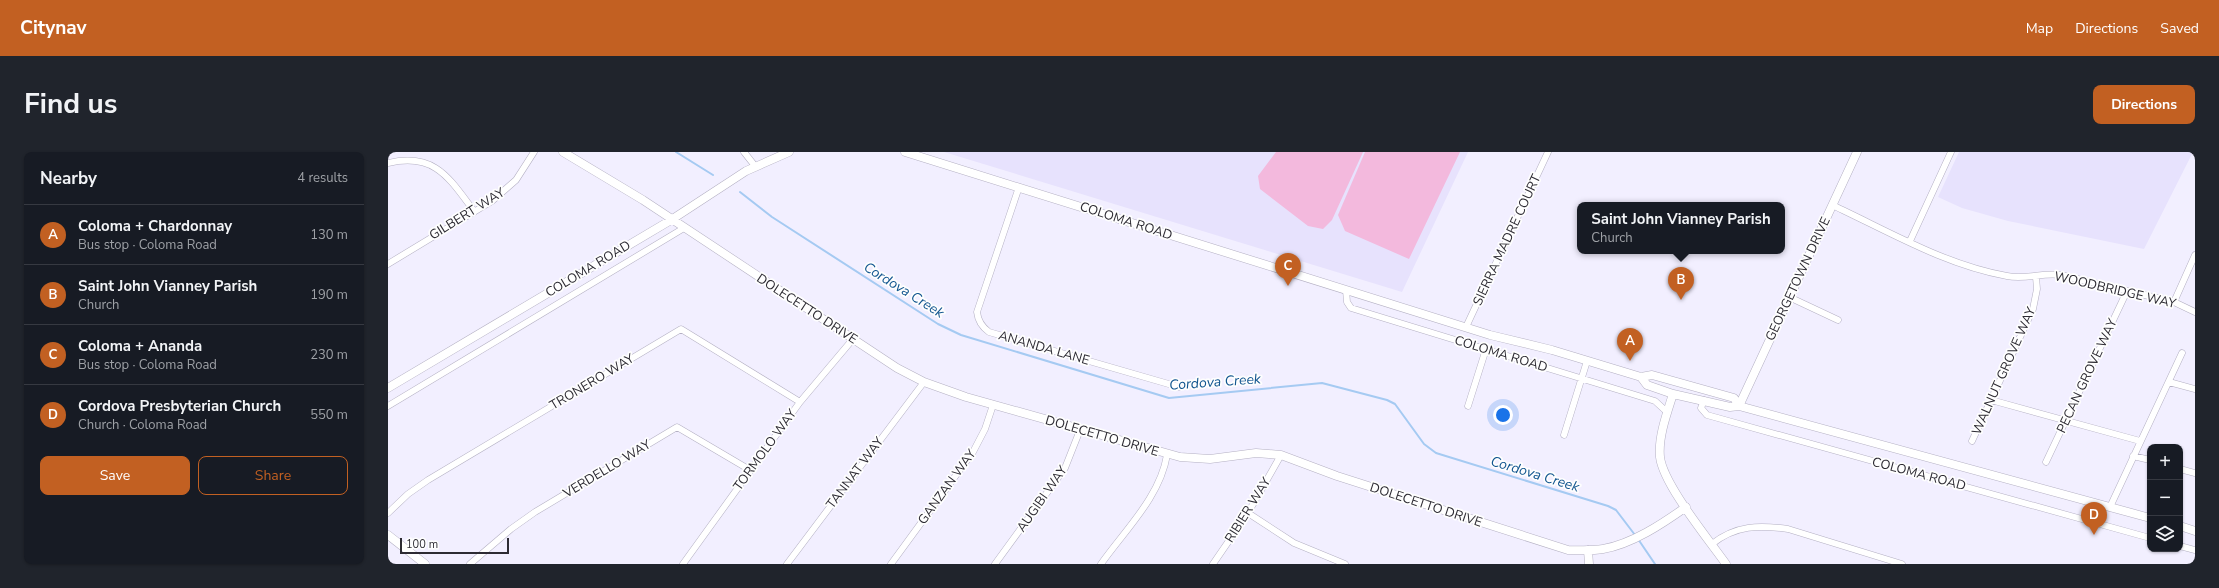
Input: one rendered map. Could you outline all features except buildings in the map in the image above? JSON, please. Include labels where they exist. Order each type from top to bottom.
[{"type":"main road","name":"DOLECETTO DRIVE","points":[[563,152],[643,200],[671,220],[897,368],[924,382],[944,390],[1167,454],[1210,460],[1256,453],[1281,455],[1337,476],[1556,547],[1588,550],[1609,548],[1635,537],[1686,507]]},
{"type":"main road","name":"COLOMA ROAD","points":[[388,388],[671,220],[754,166],[789,152]]},
{"type":"main road","name":"COLOMA ROAD","points":[[905,152],[1466,327],[1641,377],[1655,376],[1734,398],[1739,406]]},
{"type":"main road","name":"GEORGETOWN DRIVE","points":[[1739,406],[1857,152]]},
{"type":"main road","points":[[1655,376],[1669,386],[1673,394],[1667,412],[1660,458],[1670,484],[1726,564]]},
{"type":"main road","name":"COLOMA ROAD","points":[[1641,377],[1647,385],[1673,394],[1730,407],[1739,406],[2147,517]]},
{"type":"main road","points":[[2183,527],[2195,531]]},
{"type":"main road","points":[[388,534],[425,564]]},
{"type":"main road","points":[[1588,550],[1589,564]]},
{"type":"street","name":"GILBERT WAY","points":[[388,264],[474,211],[492,202],[509,188],[534,152]]},
{"type":"street","points":[[744,152],[754,166]]},
{"type":"street","name":"SIERRA MADRE COURT","points":[[1466,327],[1548,152]]},
{"type":"street","points":[[1910,242],[1951,152]]},
{"type":"street","points":[[388,163],[414,161],[430,164],[438,168],[474,211]]},
{"type":"street","name":"ANANDA LANE","points":[[1019,188],[978,312],[980,323],[984,328],[990,332],[1179,387]]},
{"type":"street","name":"WOODBRIDGE WAY","points":[[1832,205],[1941,256],[1983,271],[2018,278],[2056,274],[2174,302],[2195,312]]},
{"type":"street","points":[[388,406],[684,228]]},
{"type":"street","points":[[2174,302],[2195,256]]},
{"type":"street","name":"WALNUT GROVE WAY","points":[[1972,441],[2033,309],[2037,289],[2036,277]]},
{"type":"street","name":"COLOMA ROAD","points":[[1346,290],[1346,302],[1351,308],[1655,401],[1667,412]]},
{"type":"street","name":"PECAN GROVE WAY","points":[[2046,462],[2127,291]]},
{"type":"street","points":[[1789,297],[1838,320]]},
{"type":"street","name":"TRONERO WAY","points":[[388,513],[408,494],[428,480],[681,329],[800,402]]},
{"type":"street","name":"TORMOLO WAY","points":[[683,564],[800,402],[853,339]]},
{"type":"street","points":[[1468,406],[1486,349]]},
{"type":"street","points":[[2110,507],[2182,353]]},
{"type":"street","points":[[1564,435],[1587,361]]},
{"type":"street","name":"TANNAT WAY","points":[[786,564],[924,382]]},
{"type":"street","points":[[2169,382],[2195,389]]},
{"type":"street","name":"COLOMA ROAD","points":[[1704,400],[1701,408],[1707,415],[2147,537]]},
{"type":"street","points":[[1991,400],[2140,441]]},
{"type":"street","name":"GANZAN WAY","points":[[891,564],[973,452],[985,429],[993,405]]},
{"type":"street","name":"VERDELLO WAY","points":[[470,564],[511,529],[535,512],[677,427],[750,470]]},
{"type":"street","name":"AUGIBI WAY","points":[[995,564],[1065,468],[1080,430]]},
{"type":"street","points":[[1100,564],[1156,490],[1163,473],[1167,454]]},
{"type":"street","name":"RIBIER WAY","points":[[1213,564],[1248,513],[1281,455]]},
{"type":"street","points":[[2133,456],[2147,459]]},
{"type":"street","points":[[2183,470],[2195,473]]},
{"type":"street","points":[[1248,513],[1294,543],[1345,564]]},
{"type":"street","points":[[1712,544],[1727,534],[1744,527],[1770,526],[1788,529],[1883,562],[1902,564]]},
{"type":"street","points":[[2183,547],[2195,550]]},
{"type":"shaded area","points":[[944,152],[1468,152],[1402,292]]},
{"type":"shaded area","points":[[1276,152],[1363,152],[1332,220],[1323,229],[1308,226],[1260,189],[1258,176]]},
{"type":"shaded area","points":[[1365,152],[1460,152],[1409,259],[1345,231],[1338,215]]},
{"type":"shaded area","points":[[1959,152],[2193,152],[2144,249],[2008,221],[1962,208],[1938,197]]},
{"type":"waterway","points":[[676,152],[713,175]]},
{"type":"waterway","name":"Cordova Creek","points":[[740,192],[772,217],[938,324],[961,335],[1169,398],[1322,383],[1387,400],[1395,404],[1424,444],[1436,453],[1608,506],[1616,510],[1635,535]]},
{"type":"waterway","name":"Cordova Creek","points":[[1638,539],[1655,564]]},
{"type":"place","name":"Coloma + Ananda","points":[[1288,286]]},
{"type":"place","name":"Saint John Vianney Parish","points":[[1681,300]]},
{"type":"place","name":"Coloma + Chardonnay","points":[[1630,361]]},
{"type":"place","name":"Cordova Presbyterian Church","points":[[2094,535]]}]
